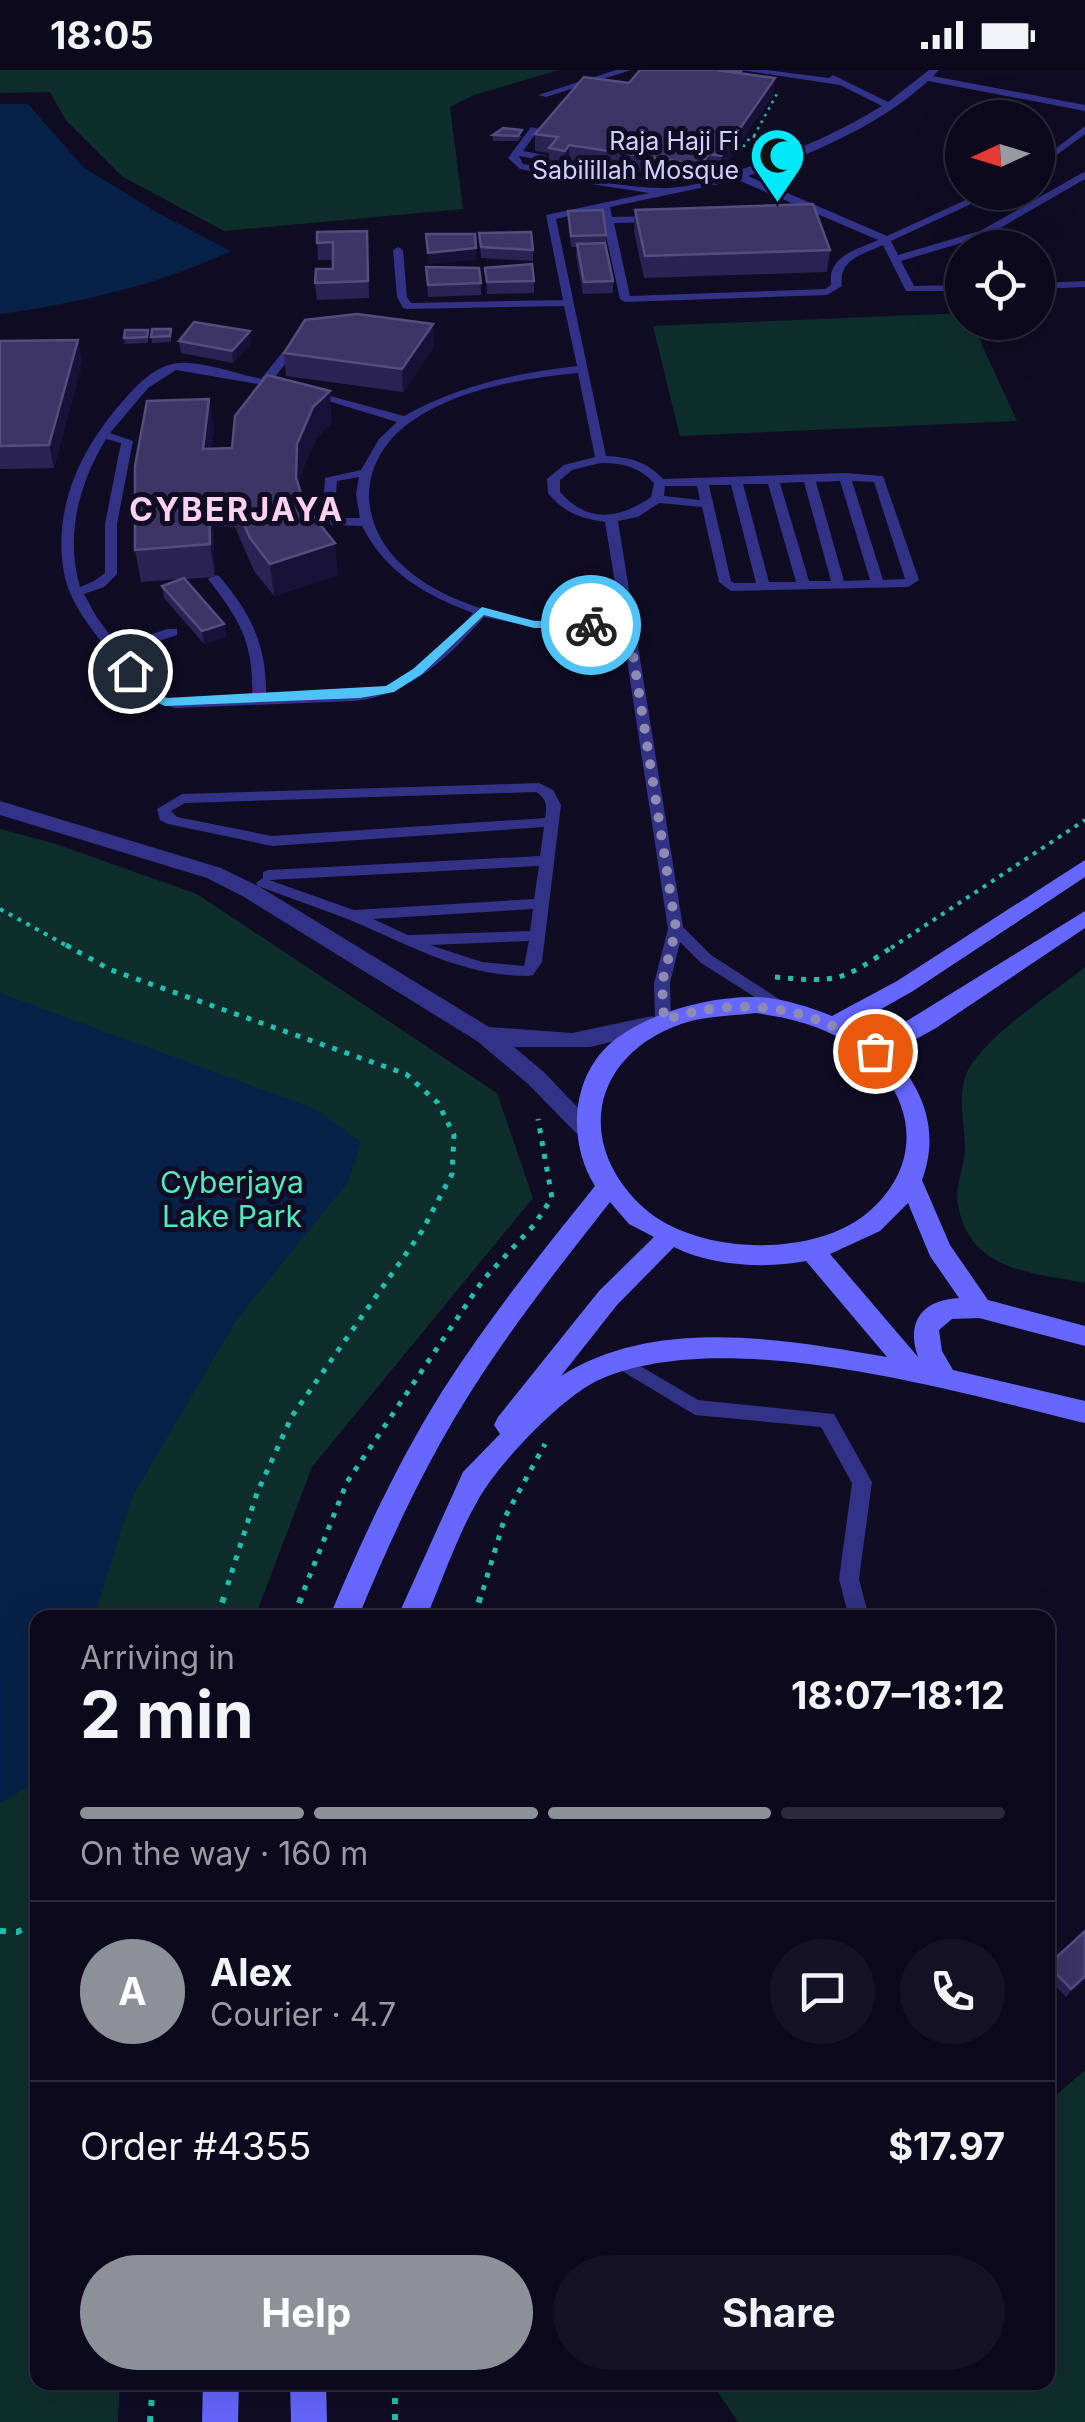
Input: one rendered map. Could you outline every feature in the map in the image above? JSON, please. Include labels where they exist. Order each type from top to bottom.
[{"type":"main road","points":[[834,1024],[904,986],[1085,867]]},
{"type":"main road","points":[[875,1051],[928,1022],[1085,918]]},
{"type":"main road","points":[[724,1006],[788,1010],[834,1024],[875,1051],[902,1080],[918,1113],[921,1148],[911,1182],[877,1220],[854,1236],[812,1251],[764,1256],[715,1251],[670,1236],[634,1214],[608,1188],[590,1158],[584,1127],[587,1096],[600,1068],[623,1044],[658,1022],[724,1006]]},
{"type":"main road","points":[[911,1182],[939,1249],[980,1308]]},
{"type":"main road","points":[[347,1610],[404,1483],[436,1426],[512,1310],[608,1188]]},
{"type":"main road","points":[[415,1610],[492,1444],[608,1298],[670,1236]]},
{"type":"main road","points":[[812,1251],[914,1370]]},
{"type":"main road","points":[[944,1380],[929,1352],[925,1326],[946,1308],[980,1308],[1085,1336]]},
{"type":"main road","points":[[467,1492],[557,1394],[589,1372],[618,1360],[654,1353],[727,1350],[914,1370],[1085,1412]]},
{"type":"main road","points":[[220,2422],[221,2390]]},
{"type":"main road","points":[[308,2390],[309,2422]]},
{"type":"street","points":[[0,808],[214,873],[261,883],[485,1035],[536,1078],[584,1127]]},
{"type":"street","points":[[485,1035],[541,1044],[599,1040],[658,1022]]},
{"type":"lane","points":[[543,95],[626,70]]},
{"type":"lane","points":[[745,70],[844,82]]},
{"type":"lane","points":[[813,70],[891,107]]},
{"type":"lane","points":[[607,214],[667,191],[795,154],[864,124],[931,74],[1085,108]]},
{"type":"lane","points":[[534,130],[513,158],[515,163],[667,191]]},
{"type":"lane","points":[[1055,153],[1085,130]]},
{"type":"lane","points":[[733,171],[818,217],[885,239],[910,288],[945,288]]},
{"type":"lane","points":[[896,259],[984,233],[1085,176]]},
{"type":"lane","points":[[835,272],[842,260],[951,210]]},
{"type":"lane","points":[[607,214],[626,298],[827,292],[838,286],[830,255]]},
{"type":"lane","points":[[601,458],[550,218],[607,214],[666,218]]},
{"type":"lane","points":[[798,215],[818,217]]},
{"type":"lane","points":[[398,250],[402,297],[407,306],[568,303]]},
{"type":"lane","points":[[1055,285],[1085,284]]},
{"type":"lane","points":[[265,382],[296,341],[310,335]]},
{"type":"lane","points":[[404,420],[383,411],[265,382],[182,366],[165,368],[100,434],[78,480],[69,525],[70,572],[76,593],[151,696],[165,702],[259,700],[390,690],[417,672],[482,610]]},
{"type":"lane","points":[[582,369],[501,380],[466,390],[404,420],[363,473],[362,506],[365,522],[384,556],[434,591],[482,610],[534,624],[628,623]]},
{"type":"lane","points":[[76,593],[99,584],[111,574],[111,524],[127,441],[100,434]]},
{"type":"lane","points":[[702,482],[708,504],[725,582],[731,587],[908,584],[913,575],[884,485],[869,477],[660,483],[639,465],[601,458],[567,466],[551,485],[552,495],[574,512],[612,518],[640,512],[658,499],[708,504]]},
{"type":"lane","points":[[363,473],[331,478],[329,505],[335,522],[365,522]]},
{"type":"lane","points":[[809,478],[839,585]]},
{"type":"lane","points":[[844,478],[878,584]]},
{"type":"lane","points":[[736,480],[764,587]]},
{"type":"lane","points":[[773,480],[804,586]]},
{"type":"lane","points":[[658,499],[660,483]]},
{"type":"lane","points":[[612,518],[634,682],[664,835],[676,929],[662,983],[658,1022]]},
{"type":"lane","points":[[214,580],[256,639],[261,669],[259,700]]},
{"type":"lane","points":[[116,650],[172,632]]},
{"type":"lane","points":[[261,883],[460,962],[512,972],[528,971],[534,962],[554,804],[548,793],[526,785],[182,800],[164,809],[164,817],[172,821],[272,841],[549,822]]},
{"type":"lane","points":[[261,883],[280,857],[279,847],[272,841]]},
{"type":"lane","points":[[261,883],[544,862]]},
{"type":"lane","points":[[352,916],[540,904]]},
{"type":"lane","points":[[676,929],[706,959],[788,1010]]},
{"type":"lane","points":[[403,940],[538,936]]},
{"type":"lane","points":[[618,1360],[695,1408],[827,1420],[862,1482],[849,1579],[857,1610]]},
{"type":"path","points":[[733,171],[781,90],[762,88]]},
{"type":"path","points":[[751,136],[784,141]]},
{"type":"path","points":[[771,975],[788,981],[829,982],[858,970],[1085,820]]},
{"type":"path","points":[[0,910],[112,970],[406,1074],[438,1103],[454,1136],[452,1174],[422,1231],[292,1416],[257,1493],[220,1610]]},
{"type":"path","points":[[296,1610],[347,1482],[483,1280],[534,1225],[552,1198],[540,1123],[532,1108]]},
{"type":"path","points":[[476,1610],[504,1517],[544,1445],[558,1432]]},
{"type":"path","points":[[0,1931],[17,1932],[30,1926]]},
{"type":"path","points":[[150,2422],[152,2390]]},
{"type":"path","points":[[395,2390],[395,2422]]},
{"type":"green space","points":[[0,70],[559,70],[474,95],[450,107],[463,209],[224,231],[123,177],[65,119],[50,92],[0,93]]},
{"type":"green space","points":[[945,314],[945,340],[980,340],[1017,421],[680,436],[653,326]]},
{"type":"green space","name":"Cyberjaya Lake Park","points":[[0,829],[56,844],[197,894],[497,1093],[533,1198],[312,1467],[258,1610],[30,1610],[30,2390],[120,2390],[118,2422],[0,2422]]},
{"type":"green space","points":[[1085,967],[1085,1283],[1025,1271],[989,1256],[975,1244],[965,1227],[957,1197],[965,1152],[962,1102],[967,1071],[998,1035]]},
{"type":"green space","points":[[1085,2070],[1085,2422],[738,2422],[716,2390],[1055,2390],[1055,2096]]},
{"type":"water","points":[[0,104],[28,104],[83,167],[231,251],[176,274],[118,291],[0,314]]},
{"type":"water","points":[[0,993],[315,1109],[361,1142],[348,1182],[237,1319],[131,1499],[96,1610],[30,1610],[30,1785],[0,1803]]},
{"type":"building","points":[[640,70],[717,70],[775,78],[721,156],[709,154],[701,165],[569,145],[565,151],[549,148],[558,137],[535,134],[584,77],[629,83]]},
{"type":"building","points":[[503,128],[522,130],[518,136],[493,135]]},
{"type":"building","points":[[813,204],[830,250],[645,256],[635,210]]},
{"type":"building","points":[[603,210],[606,235],[571,236],[568,211]]},
{"type":"building","points":[[367,231],[368,281],[315,283],[316,269],[333,269],[333,242],[317,243],[317,232]]},
{"type":"building","points":[[531,232],[533,250],[481,247],[479,233]]},
{"type":"building","points":[[426,234],[475,234],[476,248],[428,253]]},
{"type":"building","points":[[605,243],[613,281],[584,282],[577,244]]},
{"type":"building","points":[[532,264],[534,281],[487,282],[485,268]]},
{"type":"building","points":[[426,267],[479,268],[481,283],[428,285]]},
{"type":"building","points":[[357,314],[433,324],[402,369],[284,353],[305,320]]},
{"type":"building","points":[[194,322],[250,331],[232,351],[179,341]]},
{"type":"building","points":[[152,329],[171,329],[170,336],[151,337]]},
{"type":"building","points":[[125,330],[148,330],[147,337],[124,338]]},
{"type":"building","points":[[78,340],[49,445],[0,446],[0,341]]},
{"type":"building","points":[[267,375],[330,391],[313,407],[297,444],[296,478],[305,506],[335,543],[270,564],[250,538],[231,495],[209,494],[210,544],[135,550],[135,466],[147,401],[209,399],[203,449],[232,448],[235,416]]},
{"type":"building","points":[[184,578],[224,624],[202,631],[162,586]]},
{"type":"building","points":[[1085,1931],[1085,1976],[1071,1989],[1055,1972],[1055,1959]]},
{"type":"way so far","points":[[591,625],[628,623],[634,682],[664,835],[676,929],[662,983],[664,1020],[692,1010],[756,1005],[834,1024],[875,1051]]},
{"type":"place","name":"Raja Haji Fi Sabilillah Mosque","points":[[778,204]]},
{"type":"district","name":"CYBERJAYA","points":[[237,509]]},
{"type":"route","points":[[130,671],[151,696],[165,702],[377,693],[390,690],[417,672],[482,610],[534,624],[591,625]]}]
